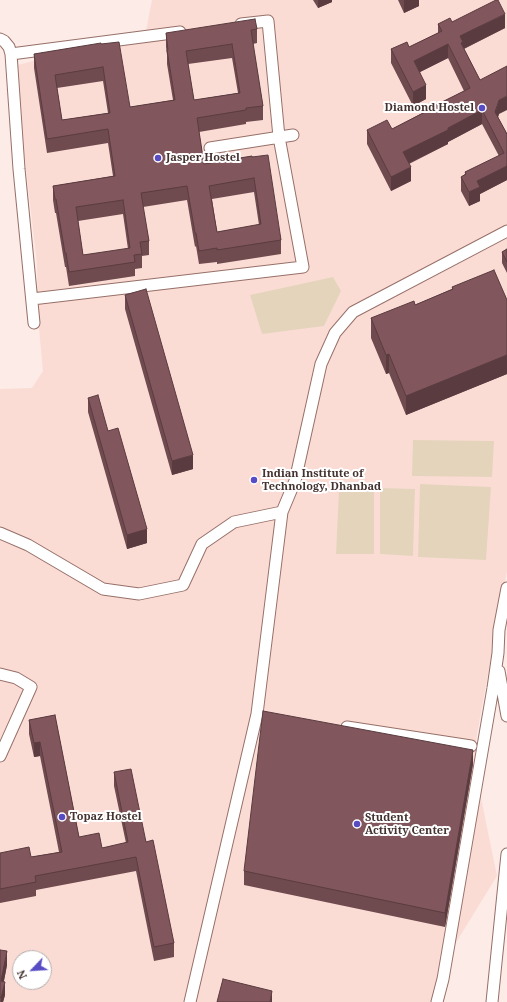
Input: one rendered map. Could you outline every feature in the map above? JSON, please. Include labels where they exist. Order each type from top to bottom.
[{"type":"street","points":[[32,299],[303,267],[279,137],[268,21],[229,26]]},
{"type":"street","points":[[11,54],[190,31]]},
{"type":"street","points":[[0,39],[9,47],[11,54],[19,169],[34,323]]},
{"type":"street","points":[[210,148],[293,135]]},
{"type":"street","points":[[190,1002],[260,714],[282,512],[295,481],[321,364],[335,333],[353,312],[507,231]]},
{"type":"street","points":[[0,533],[28,545],[103,589],[139,594],[183,585],[202,544],[234,522],[282,512]]},
{"type":"street","points":[[437,1002],[445,972],[493,688],[499,630],[507,588]]},
{"type":"street","points":[[497,657],[507,647]]},
{"type":"street","points":[[497,657],[507,716]]},
{"type":"street","points":[[0,674],[16,678],[31,688],[0,756]]},
{"type":"street","points":[[333,725],[471,746]]},
{"type":"street","points":[[492,1002],[507,854]]},
{"type":"shaded area","name":"Indian Institute of Technology, Dhanbad","points":[[152,0],[507,0],[507,571],[477,734],[474,764],[497,876],[444,962],[432,1002],[0,1002],[0,389],[32,388],[43,371],[38,318],[37,264],[14,66],[146,31]]},
{"type":"shaded area","points":[[333,277],[341,291],[324,326],[262,334],[250,295]]},
{"type":"shaded area","points":[[413,440],[494,441],[492,477],[412,476]]},
{"type":"shaded area","points":[[420,484],[491,487],[486,560],[418,557]]},
{"type":"shaded area","points":[[374,488],[374,554],[336,554],[339,489]]},
{"type":"shaded area","points":[[380,488],[415,489],[413,556],[380,554]]},
{"type":"building","points":[[498,0],[505,14],[460,36],[463,42],[461,43],[480,80],[507,66],[507,96],[499,100],[495,112],[507,134],[507,166],[477,181],[480,187],[469,192],[461,177],[466,174],[465,172],[504,153],[482,110],[448,128],[448,130],[403,152],[411,167],[391,177],[367,130],[387,120],[392,129],[470,88],[448,44],[414,61],[426,85],[413,92],[391,49],[407,42],[409,47],[442,31],[438,24],[450,18],[452,22]]},
{"type":"building","name":"Jasper Hostel","points":[[255,19],[257,29],[251,30],[263,106],[197,118],[204,164],[252,156],[268,155],[281,240],[217,250],[217,248],[199,251],[187,186],[141,193],[149,241],[140,242],[142,254],[134,255],[135,262],[69,272],[53,186],[115,176],[108,129],[47,139],[34,54],[101,43],[119,42],[130,107],[175,100],[167,50],[166,33]],"holes":[[[232,44],[240,93],[194,100],[186,51]],[[103,67],[110,113],[62,120],[55,75]],[[254,178],[261,224],[217,232],[209,186]],[[123,200],[130,248],[83,255],[76,207]]]},
{"type":"building","points":[[507,249],[507,262],[502,252]]},
{"type":"building","points":[[494,270],[507,300],[507,355],[406,396],[389,354],[386,355],[371,318],[414,301],[415,305],[453,289],[452,287]]},
{"type":"building","points":[[146,289],[193,455],[172,461],[125,295]]},
{"type":"building","points":[[98,395],[108,431],[118,428],[147,529],[127,535],[88,398]]},
{"type":"building","name":"Student Activity Center","points":[[263,711],[473,750],[445,913],[244,871]]},
{"type":"building","name":"Topaz Hostel","points":[[55,715],[79,837],[99,833],[102,848],[128,842],[114,772],[131,769],[146,842],[153,840],[174,943],[154,947],[136,857],[35,876],[36,882],[0,889],[0,853],[29,847],[31,857],[62,852],[40,742],[34,743],[29,720]]},
{"type":"building","points":[[0,950],[7,951],[1,981],[5,982],[1,998],[0,997]]},
{"type":"building","points":[[223,979],[272,991],[270,1002],[217,1002]]},
{"type":"place","name":"Diamond Hostel","points":[[482,108]]},
{"type":"place","name":"Jasper Hostel","points":[[158,158]]},
{"type":"place","name":"Indian Institute of Technology, Dhanbad","points":[[254,480]]},
{"type":"place","name":"Topaz Hostel","points":[[62,817]]},
{"type":"place","name":"Student Activity Center","points":[[357,824]]}]
